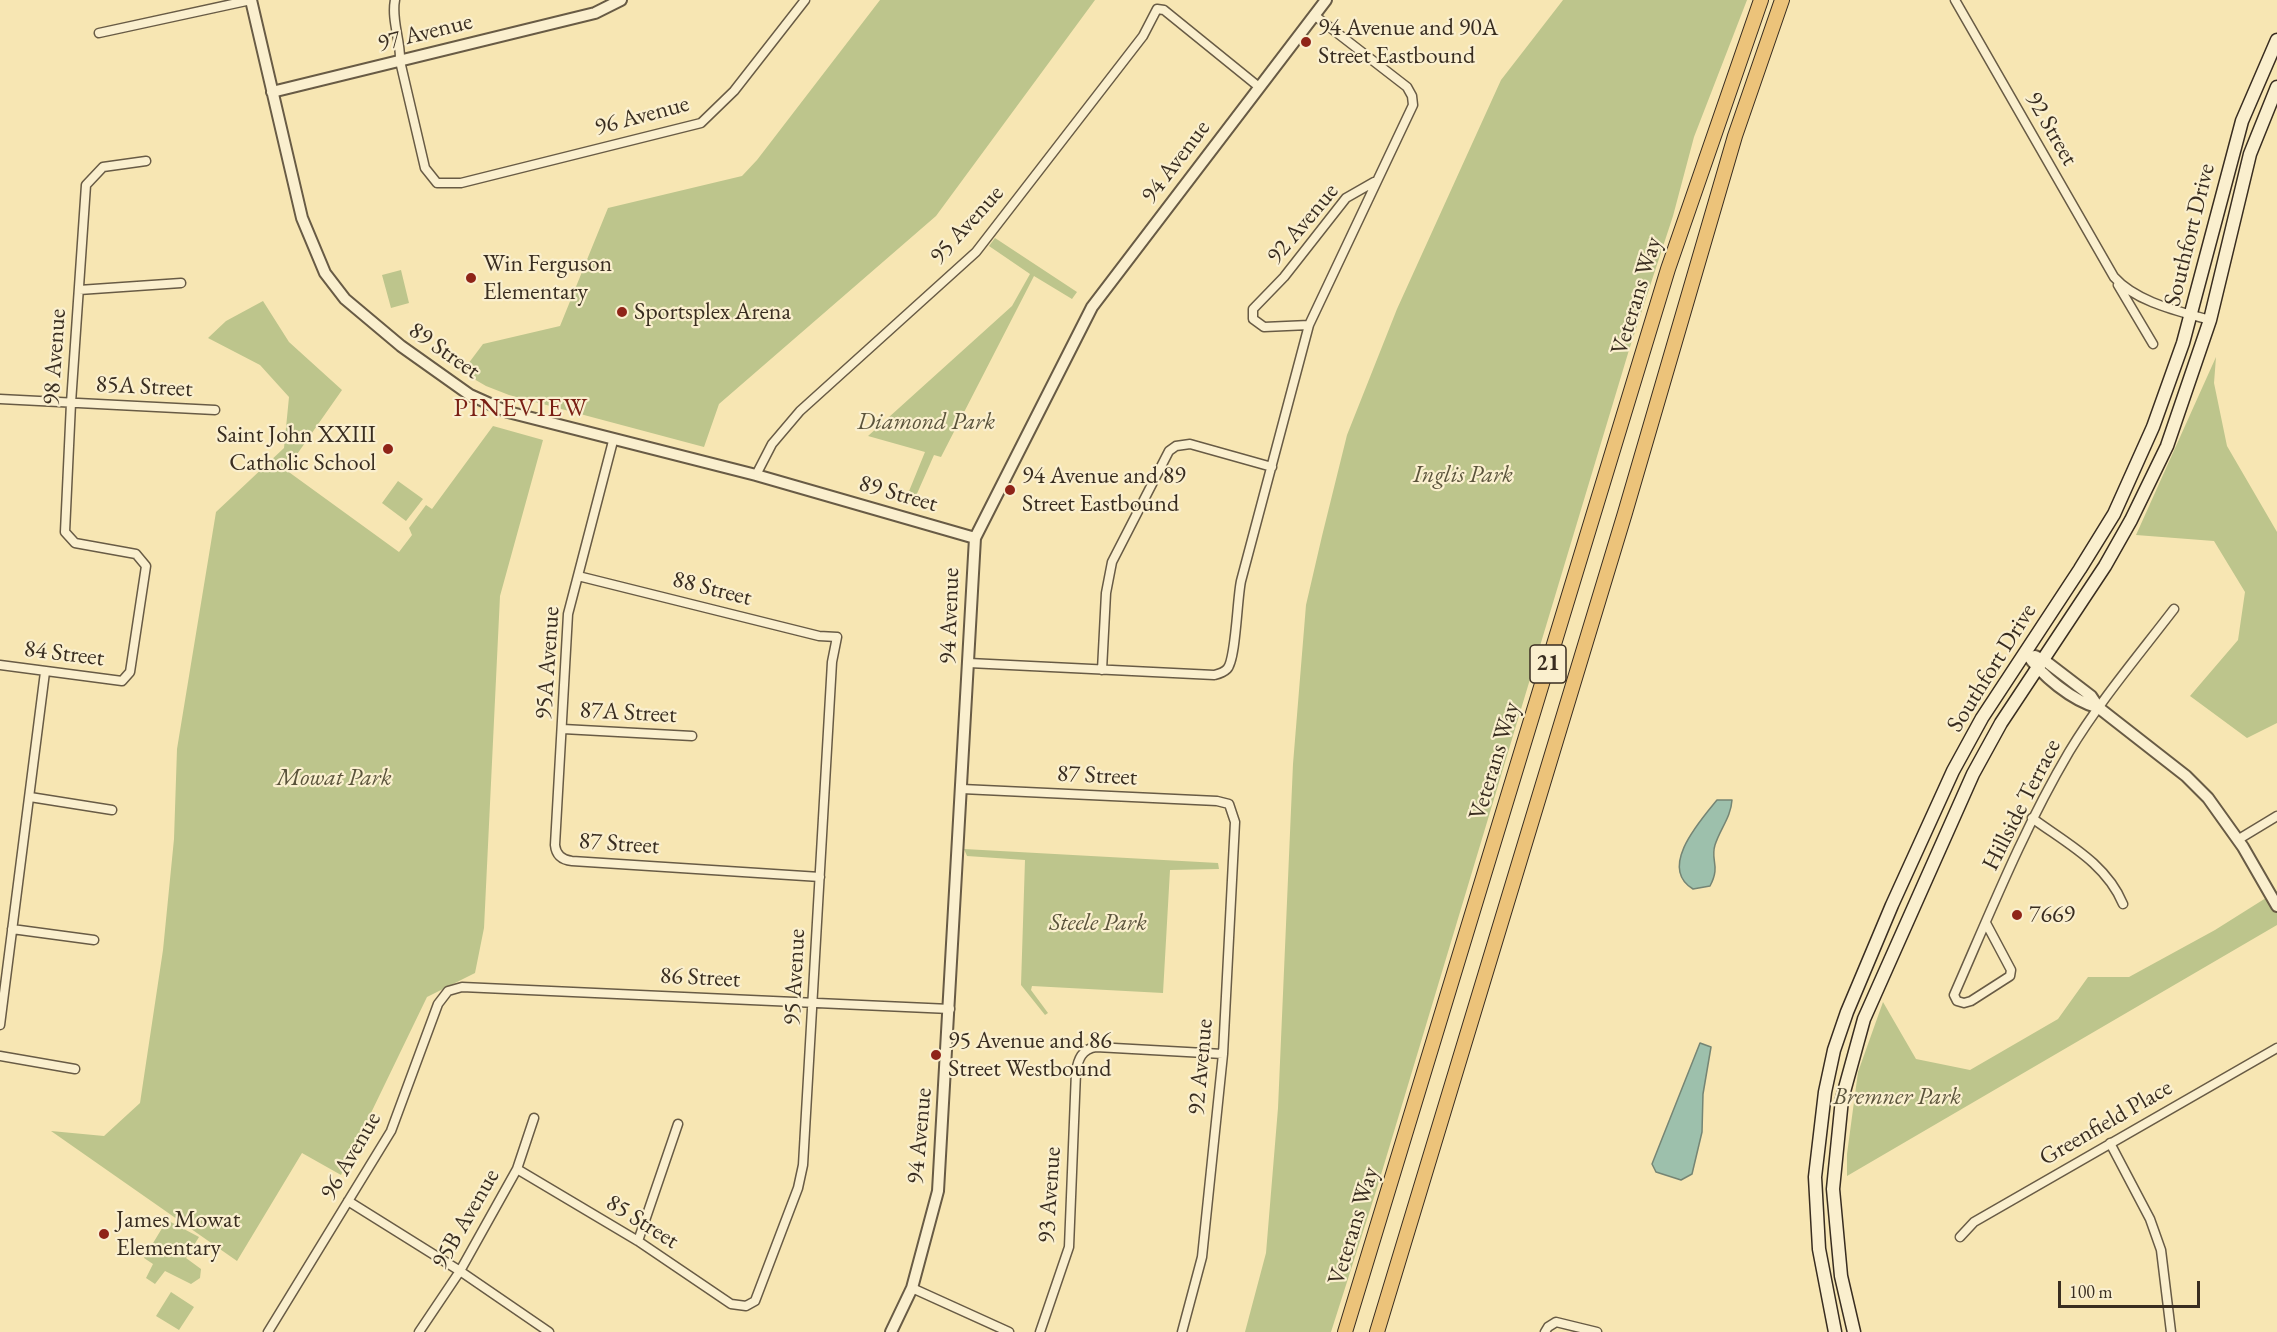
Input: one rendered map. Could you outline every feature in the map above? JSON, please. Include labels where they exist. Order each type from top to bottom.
[{"type":"main road","name":"Veterans Way","points":[[1345,1332],[1668,269],[1761,0]]},
{"type":"main road","name":"Veterans Way","points":[[1377,1332],[1626,513],[1735,136],[1782,0]]},
{"type":"main road","name":"Southfort Drive","points":[[1835,1332],[1819,1249],[1815,1188],[1818,1137],[1834,1050],[1859,982],[1949,780],[1982,718],[2026,653],[2114,513],[2160,409],[2192,315],[2236,141],[2277,40]]},
{"type":"main road","name":"Southfort Drive","points":[[1854,1332],[1841,1276],[1833,1189],[1842,1099],[1852,1058],[1876,988],[1956,809],[2001,723],[2088,593],[2131,519],[2167,446],[2210,320],[2250,154],[2277,87]]},
{"type":"street","points":[[99,33],[251,0]]},
{"type":"street","name":"89 Street","points":[[251,0],[305,229],[320,264],[345,299],[401,346],[470,395],[508,412],[613,441],[756,475],[975,538]]},
{"type":"street","points":[[395,0],[394,13],[400,45],[400,61]]},
{"type":"street","name":"97 Avenue","points":[[272,92],[595,13],[621,0]]},
{"type":"street","name":"96 Avenue","points":[[400,61],[425,168],[437,183],[461,183],[701,123],[734,92],[805,0]]},
{"type":"street","name":"94 Avenue","points":[[891,1332],[912,1288],[938,1191],[975,538],[1092,307],[1326,0]]},
{"type":"street","name":"92 Street","points":[[1955,0],[2152,344]]},
{"type":"street","name":"95 Avenue","points":[[756,475],[772,444],[800,411],[976,252],[1143,36],[1155,11],[1164,10],[1188,32],[1259,87]]},
{"type":"street","points":[[1314,15],[1407,87],[1412,96],[1410,111],[1374,181]]},
{"type":"street","name":"98 Avenue","points":[[122,681],[130,672],[146,566],[136,554],[75,543],[65,532],[86,185],[103,167],[146,161]]},
{"type":"street","name":"92 Avenue","points":[[1308,325],[1264,327],[1253,319],[1253,309],[1284,277],[1346,198],[1374,181]]},
{"type":"street","name":"92 Avenue","points":[[1102,670],[1214,675],[1226,670],[1233,656],[1239,593],[1308,325],[1374,181]]},
{"type":"street","name":"92 Street","points":[[2114,277],[2123,288],[2138,296],[2210,320]]},
{"type":"street","points":[[79,290],[181,284]]},
{"type":"street","name":"85A Street","points":[[0,399],[214,410]]},
{"type":"street","name":"95A Avenue","points":[[559,857],[555,845],[568,614],[613,441]]},
{"type":"street","points":[[969,663],[1102,670],[1106,593],[1112,562],[1166,455],[1176,446],[1190,444],[1272,467]]},
{"type":"street","name":"88 Street","points":[[578,576],[819,636],[837,637]]},
{"type":"street","name":"Hillside Terrace","points":[[1986,923],[2009,965],[2010,976],[1971,1001],[1964,1003],[1957,1001],[1954,995],[2032,818],[2070,750],[2174,609]]},
{"type":"street","name":"95 Avenue","points":[[746,1306],[755,1301],[798,1188],[803,1165],[832,662],[837,637]]},
{"type":"street","points":[[2026,653],[2086,705],[2099,708],[2186,776],[2208,798],[2238,840],[2277,906]]},
{"type":"street","name":"84 Street","points":[[0,665],[122,681]]},
{"type":"street","points":[[0,1025],[45,672]]},
{"type":"street","name":"87A Street","points":[[563,729],[692,736]]},
{"type":"street","name":"87 Street","points":[[962,789],[1217,801],[1229,804]]},
{"type":"street","points":[[30,797],[112,810]]},
{"type":"street","name":"92 Avenue","points":[[1182,1332],[1203,1257],[1223,1054],[1235,822],[1229,804]]},
{"type":"street","points":[[2238,840],[2277,816]]},
{"type":"street","points":[[2032,818],[2099,867],[2110,879],[2123,904]]},
{"type":"street","name":"87 Street","points":[[559,857],[572,861],[820,877]]},
{"type":"street","points":[[12,929],[94,940]]},
{"type":"street","name":"86 Street","points":[[448,991],[462,987],[950,1009]]},
{"type":"street","name":"96 Avenue","points":[[267,1332],[391,1131],[438,1004],[448,991]]},
{"type":"street","name":"93 Avenue","points":[[1040,1332],[1069,1246],[1076,1072],[1080,1057],[1088,1049],[1096,1047],[1223,1054]]},
{"type":"street","name":"Greenfield Place","points":[[1960,1237],[1974,1222],[2277,1048]]},
{"type":"street","points":[[0,1056],[75,1069]]},
{"type":"street","name":"95B Avenue","points":[[419,1332],[460,1271],[517,1169],[534,1118]]},
{"type":"street","points":[[638,1241],[678,1124]]},
{"type":"street","points":[[2110,1143],[2150,1219],[2161,1250],[2171,1332]]},
{"type":"street","name":"85 Street","points":[[517,1169],[638,1241],[731,1304],[746,1306]]},
{"type":"street","points":[[348,1201],[460,1271],[549,1332]]},
{"type":"street","points":[[912,1288],[1009,1332]]},
{"type":"street","points":[[1545,1332],[1556,1322],[1597,1332]]},
{"type":"green space","points":[[880,0],[1095,0],[936,216],[719,404],[704,447],[509,395],[486,386],[462,372],[483,344],[560,326],[608,208],[742,176],[757,160]]},
{"type":"green space","name":"Inglis Park","points":[[1563,0],[1747,0],[1694,137],[1673,216],[1629,350],[1377,1188],[1331,1332],[1245,1332],[1266,1253],[1278,1108],[1293,764],[1306,605],[1322,536],[1347,435],[1397,309],[1501,80]]},
{"type":"green space","name":"Diamond Park","points":[[995,238],[1077,292],[1072,299],[1034,276],[941,457],[934,455],[912,505],[905,501],[925,452],[868,436],[1012,306],[1030,274],[989,246]]},
{"type":"green space","points":[[401,270],[409,303],[391,308],[382,275]]},
{"type":"green space","name":"Mowat Park","points":[[263,301],[289,342],[342,390],[286,470],[399,552],[412,535],[409,528],[426,505],[432,509],[493,426],[543,440],[500,596],[484,928],[475,973],[427,997],[341,1175],[302,1153],[237,1261],[51,1131],[104,1136],[140,1103],[163,950],[174,839],[177,749],[216,512],[284,448],[289,397],[260,365],[208,338],[226,321]]},
{"type":"green space","points":[[2216,357],[2214,383],[2227,446],[2277,532],[2277,723],[2247,738],[2190,696],[2238,640],[2245,592],[2214,541],[2136,535]]},
{"type":"green space","points":[[398,481],[423,499],[406,521],[382,503]]},
{"type":"green space","name":"Steele Park","points":[[964,849],[1218,863],[1219,869],[1170,870],[1163,993],[1032,986],[1031,990],[1048,1013],[1045,1015],[1021,985],[1025,860],[967,856]]},
{"type":"green space","name":"Bremner Park","points":[[2277,891],[2277,925],[1847,1176],[1847,1154],[1858,1072],[1883,1002],[1916,1059],[1970,1070],[2058,1019],[2088,977],[2129,977],[2215,930]]},
{"type":"green space","points":[[167,1220],[199,1237],[186,1258],[201,1269],[200,1278],[191,1284],[165,1271],[155,1284],[146,1278],[153,1264],[144,1258]]},
{"type":"green space","points":[[171,1292],[194,1307],[179,1330],[156,1316]]},
{"type":"shaded area","points":[[1717,800],[1732,800],[1730,812],[1715,845],[1715,873],[1710,886],[1693,889],[1683,880],[1679,869],[1680,857],[1692,832]]},
{"type":"shaded area","points":[[1700,1043],[1711,1047],[1703,1094],[1702,1132],[1692,1174],[1681,1180],[1656,1172],[1652,1164]]},
{"type":"place","name":"94 Avenue and 90A Street Eastbound","points":[[1306,42]]},
{"type":"place","name":"Win Ferguson Elementary","points":[[471,278]]},
{"type":"place","name":"Sportsplex Arena","points":[[622,312]]},
{"type":"place","name":"Saint John XXIII Catholic School","points":[[388,449]]},
{"type":"place","name":"94 Avenue and 89 Street Eastbound","points":[[1010,490]]},
{"type":"place","name":"7669","points":[[2017,915]]},
{"type":"place","name":"95 Avenue and 86 Street Westbound","points":[[936,1055]]},
{"type":"place","name":"James Mowat Elementary","points":[[104,1234]]},
{"type":"district","name":"PINEVIEW","points":[[521,409]]}]
